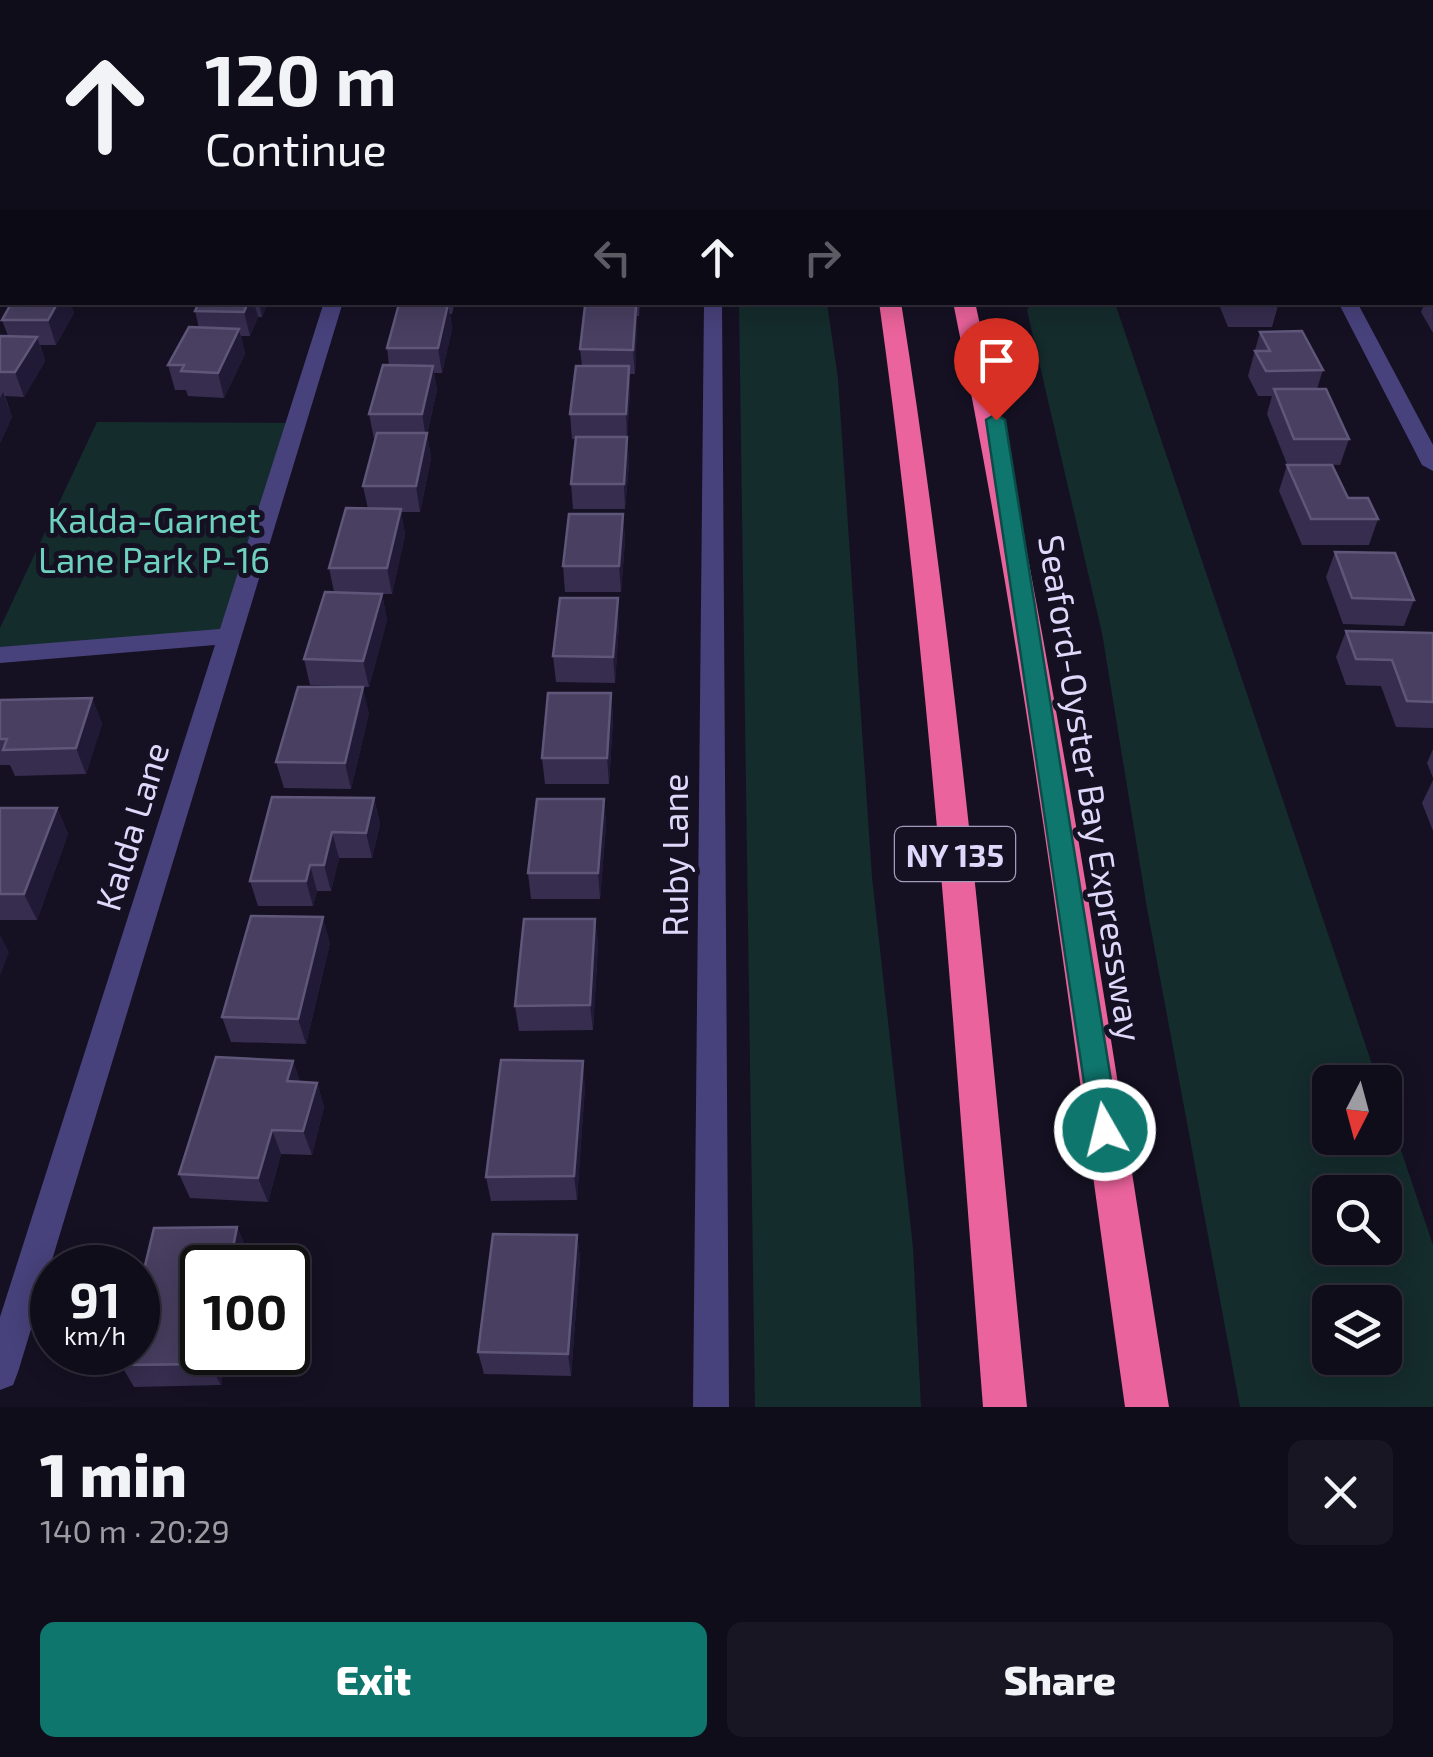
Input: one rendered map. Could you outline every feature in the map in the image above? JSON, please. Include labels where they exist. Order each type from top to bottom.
[{"type":"highway","name":"NY 135","points":[[890,305],[920,498],[941,694],[1004,1407]]},
{"type":"highway","name":"Seaford-Oyster Bay Expressway","points":[[965,305],[1006,498],[1040,696],[1146,1407]]},
{"type":"highway","points":[[980,305],[1006,498]]},
{"type":"street","name":"Kalda Lane","points":[[0,1372],[333,305]]},
{"type":"street","name":"Ruby Lane","points":[[711,1407],[713,305]]},
{"type":"street","points":[[1349,305],[1433,466]]},
{"type":"street","points":[[0,655],[230,636]]},
{"type":"green space","points":[[739,305],[827,305],[838,379],[872,877],[913,1248],[921,1407],[755,1407]]},
{"type":"green space","points":[[1031,305],[1116,305],[1372,1065],[1312,1065],[1312,1155],[1402,1153],[1433,1245],[1433,1407],[1240,1407],[1147,908],[1102,633],[1027,310]]},
{"type":"green space","name":"Kalda-Garnet Lane Park P-16","points":[[97,422],[296,423],[230,636],[0,654],[0,628]]},
{"type":"building","points":[[10,305],[56,305],[48,320],[2,320]]},
{"type":"building","points":[[198,305],[247,305],[244,312],[195,311]]},
{"type":"building","points":[[399,305],[448,305],[438,348],[387,348]]},
{"type":"building","points":[[585,306],[636,306],[633,350],[580,349]]},
{"type":"building","points":[[189,327],[239,329],[218,373],[181,371],[184,365],[168,365]]},
{"type":"building","points":[[1302,331],[1323,370],[1266,371],[1255,351],[1270,351],[1260,332]]},
{"type":"building","points":[[0,336],[37,337],[15,372],[0,372]]},
{"type":"building","points":[[383,365],[433,366],[422,414],[369,414]]},
{"type":"building","points":[[576,366],[629,366],[626,414],[570,414]]},
{"type":"building","points":[[1274,389],[1326,389],[1349,439],[1294,439]]},
{"type":"building","points":[[377,433],[427,433],[416,486],[363,486]]},
{"type":"building","points":[[576,437],[627,437],[624,484],[571,484]]},
{"type":"building","points":[[1287,465],[1332,465],[1348,498],[1368,498],[1378,519],[1311,519]]},
{"type":"building","points":[[346,508],[401,509],[387,568],[329,568]]},
{"type":"building","points":[[569,514],[623,514],[619,566],[563,566]]},
{"type":"building","points":[[1335,552],[1395,553],[1414,600],[1352,598]]},
{"type":"building","points":[[325,592],[382,594],[363,661],[304,659]]},
{"type":"building","points":[[560,598],[618,598],[613,657],[553,656]]},
{"type":"building","points":[[1346,631],[1433,633],[1433,702],[1407,701],[1392,660],[1356,659]]},
{"type":"building","points":[[298,687],[363,687],[345,763],[276,762]]},
{"type":"building","points":[[548,693],[611,693],[607,758],[542,758]]},
{"type":"building","points":[[92,698],[76,748],[3,750],[7,739],[0,739],[0,700]]},
{"type":"building","points":[[272,797],[374,798],[366,833],[332,832],[324,865],[310,865],[306,881],[250,881]]},
{"type":"building","points":[[537,799],[604,799],[598,873],[528,873]]},
{"type":"building","points":[[0,808],[57,808],[24,894],[0,894]]},
{"type":"building","points":[[251,916],[323,917],[298,1019],[222,1017]]},
{"type":"building","points":[[524,919],[595,919],[590,1005],[515,1006]]},
{"type":"building","points":[[216,1057],[293,1061],[287,1081],[317,1083],[303,1131],[272,1130],[258,1178],[179,1174]]},
{"type":"building","points":[[501,1060],[583,1061],[574,1176],[486,1177]]},
{"type":"building","points":[[237,1227],[233,1245],[180,1245],[180,1364],[160,1365],[160,1245],[150,1245],[154,1228]]},
{"type":"building","points":[[493,1234],[577,1235],[568,1354],[478,1352]]},
{"type":"route","points":[[996,420],[1105,1130]]}]
